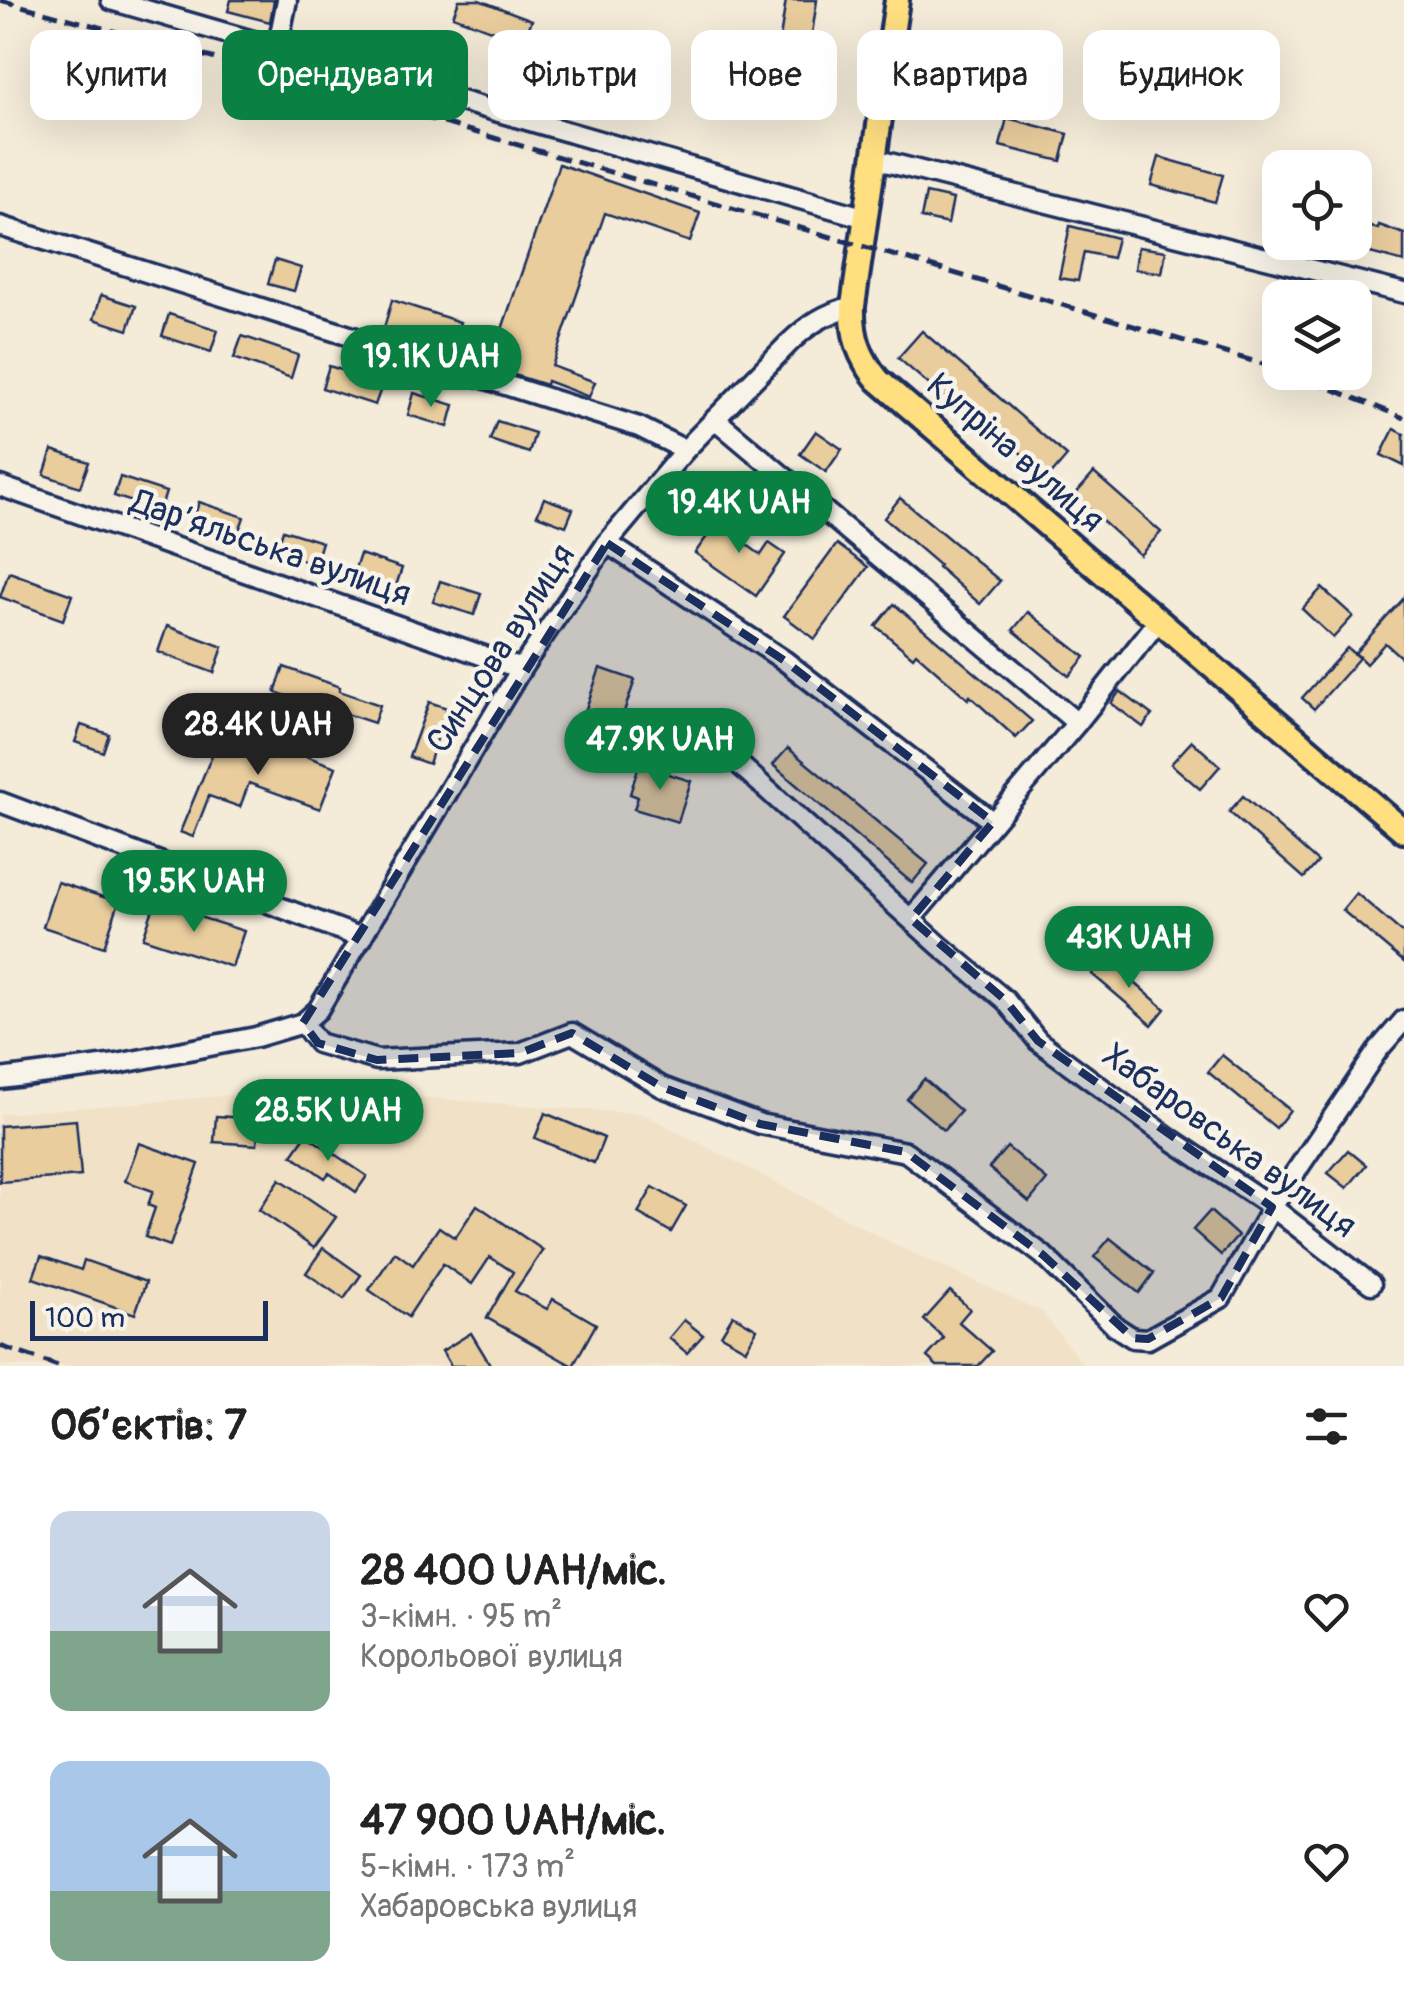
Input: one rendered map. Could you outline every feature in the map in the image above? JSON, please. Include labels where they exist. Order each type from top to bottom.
[{"type":"main road","name":"Купріна вулиця","points":[[897,0],[853,306],[856,345],[866,366],[1404,831]]},
{"type":"street","points":[[111,0],[222,33]]},
{"type":"street","points":[[281,30],[287,0]]},
{"type":"street","points":[[468,104],[866,218]]},
{"type":"street","points":[[874,159],[1404,293]]},
{"type":"street","points":[[0,226],[639,427],[685,450]]},
{"type":"street","name":"Синцова вулиця","points":[[304,1024],[318,1010],[521,669],[607,543],[685,450],[807,326],[853,306]]},
{"type":"street","points":[[714,419],[1077,723]]},
{"type":"street","name":"Дар’яльська вулиця","points":[[0,486],[521,669]]},
{"type":"street","points":[[607,543],[785,661],[993,822]]},
{"type":"street","points":[[911,918],[1159,620]]},
{"type":"street","name":"Хабаровська вулиця","points":[[741,766],[1005,1000],[1038,1041],[1272,1208],[1371,1284]]},
{"type":"street","points":[[0,802],[362,938]]},
{"type":"street","points":[[0,1079],[117,1064],[304,1024],[318,1044],[376,1060],[520,1053],[572,1033],[662,1087],[760,1124],[906,1152],[1043,1255],[1116,1326],[1133,1338],[1148,1339],[1221,1298],[1272,1208],[1378,1050],[1404,1020]]},
{"type":"highlighted area","points":[[607,543],[785,661],[993,822],[911,919],[1005,1000],[1038,1041],[1272,1207],[1221,1298],[1148,1339],[1133,1338],[1043,1255],[906,1152],[760,1124],[662,1087],[572,1033],[520,1053],[377,1060],[318,1043],[303,1023]]},
{"type":"shaded area","points":[[306,1089],[643,1114],[904,1249],[1042,1312],[1084,1366],[0,1366],[0,1114]]},
{"type":"building","points":[[231,0],[274,0],[270,22],[228,11]]},
{"type":"building","points":[[459,0],[479,0],[532,20],[528,30],[491,30],[453,16]]},
{"type":"building","points":[[786,0],[817,0],[813,30],[781,30]]},
{"type":"building","points":[[1006,120],[1068,134],[1061,161],[1000,146]]},
{"type":"building","points":[[1159,157],[1223,175],[1215,202],[1151,185]]},
{"type":"building","points":[[559,164],[700,213],[690,242],[605,213],[552,366],[595,382],[589,397],[547,381],[546,385],[489,367]]},
{"type":"building","points":[[926,193],[953,199],[948,224],[921,218]]},
{"type":"building","points":[[1379,225],[1404,234],[1404,262],[1372,254],[1372,227],[1378,229]]},
{"type":"building","points":[[1070,226],[1117,238],[1112,258],[1084,252],[1078,281],[1059,278]]},
{"type":"building","points":[[1138,247],[1166,251],[1162,273],[1135,269]]},
{"type":"building","points":[[275,260],[301,268],[294,291],[268,284]]},
{"type":"building","points":[[101,295],[136,306],[128,330],[94,319]]},
{"type":"building","points":[[392,300],[460,322],[451,348],[384,328]]},
{"type":"building","points":[[169,314],[218,330],[211,352],[162,336]]},
{"type":"building","points":[[922,331],[1067,456],[1049,477],[968,408],[963,414],[898,358]]},
{"type":"building","points":[[242,336],[298,355],[291,378],[234,358]]},
{"type":"building","points":[[329,366],[383,383],[375,405],[322,388]]},
{"type":"building","points":[[414,393],[454,405],[448,427],[408,415]]},
{"type":"building","points":[[497,421],[535,433],[529,453],[490,440]]},
{"type":"building","points":[[1394,429],[1404,434],[1404,466],[1381,455]]},
{"type":"building","points":[[816,431],[842,449],[826,472],[800,454]]},
{"type":"building","points":[[52,450],[89,462],[80,487],[44,475]]},
{"type":"building","points":[[1094,473],[1161,532],[1140,555],[1074,496]]},
{"type":"building","points":[[120,477],[166,492],[160,511],[114,496]]},
{"type":"building","points":[[544,498],[573,509],[566,526],[537,515]]},
{"type":"building","points":[[900,498],[1000,581],[980,604],[884,518]]},
{"type":"building","points":[[199,502],[244,517],[235,543],[191,528]]},
{"type":"building","points":[[724,513],[739,523],[732,534],[761,555],[769,543],[785,554],[756,596],[695,553]]},
{"type":"building","points":[[283,530],[322,542],[315,564],[276,552]]},
{"type":"building","points":[[837,544],[868,567],[815,639],[784,616]]},
{"type":"building","points":[[360,554],[402,568],[395,589],[353,575]]},
{"type":"building","points":[[9,572],[72,595],[63,620],[0,597]]},
{"type":"building","points":[[440,581],[481,594],[474,615],[433,602]]},
{"type":"building","points":[[1322,588],[1353,616],[1333,638],[1302,609]]},
{"type":"building","points":[[1404,598],[1404,660],[1385,643],[1366,664],[1355,653]]},
{"type":"building","points":[[894,604],[1032,721],[1016,738],[970,696],[968,699],[916,653],[913,657],[876,626]]},
{"type":"building","points":[[1028,612],[1085,657],[1069,676],[1013,630]]},
{"type":"building","points":[[167,626],[223,647],[214,673],[158,652]]},
{"type":"building","points":[[1347,648],[1359,658],[1314,709],[1302,698]]},
{"type":"building","points":[[284,667],[380,705],[374,723],[275,692]]},
{"type":"building","points":[[600,668],[635,680],[608,758],[573,746]]},
{"type":"building","points":[[1120,691],[1152,715],[1143,727],[1111,703]]},
{"type":"building","points":[[429,702],[447,708],[429,764],[409,757]]},
{"type":"building","points":[[81,725],[109,734],[103,752],[75,742]]},
{"type":"building","points":[[220,736],[277,758],[281,747],[336,767],[320,809],[249,783],[240,807],[209,796],[193,837],[180,832]]},
{"type":"building","points":[[1192,741],[1220,766],[1200,789],[1171,764]]},
{"type":"building","points":[[788,748],[928,864],[912,883],[773,765]]},
{"type":"building","points":[[639,765],[691,781],[678,822],[634,809],[638,797],[630,794]]},
{"type":"building","points":[[1243,796],[1318,862],[1304,878],[1229,812]]},
{"type":"building","points":[[57,882],[119,902],[104,947],[43,927]]},
{"type":"building","points":[[1356,893],[1404,934],[1404,962],[1342,910]]},
{"type":"building","points":[[155,903],[244,931],[232,967],[143,938]]},
{"type":"building","points":[[1106,958],[1165,1009],[1152,1025],[1092,974]]},
{"type":"building","points":[[1222,1055],[1290,1110],[1276,1128],[1208,1072]]},
{"type":"building","points":[[924,1079],[961,1111],[944,1130],[907,1099]]},
{"type":"building","points":[[545,1113],[604,1138],[594,1163],[535,1138]]},
{"type":"building","points":[[216,1116],[259,1119],[257,1145],[214,1142]]},
{"type":"building","points":[[76,1120],[81,1176],[0,1182],[0,1126]]},
{"type":"building","points":[[306,1135],[367,1176],[356,1192],[329,1173],[325,1178],[292,1155]]},
{"type":"building","points":[[139,1143],[199,1164],[170,1246],[145,1237],[155,1208],[148,1205],[153,1191],[125,1181]]},
{"type":"building","points":[[1007,1147],[1047,1180],[1029,1202],[989,1168]]},
{"type":"building","points":[[1348,1150],[1366,1165],[1347,1188],[1328,1173]]},
{"type":"building","points":[[280,1179],[336,1217],[314,1248],[259,1210]]},
{"type":"building","points":[[653,1187],[686,1206],[671,1232],[638,1213]]},
{"type":"building","points":[[477,1205],[543,1250],[515,1291],[547,1309],[553,1299],[596,1324],[573,1366],[487,1318],[513,1272],[490,1257],[472,1284],[443,1264],[408,1317],[369,1290],[395,1252],[413,1265],[439,1227],[455,1238]]},
{"type":"building","points":[[1210,1211],[1238,1236],[1221,1255],[1193,1230]]},
{"type":"building","points":[[1110,1238],[1154,1273],[1139,1293],[1094,1257]]},
{"type":"building","points":[[323,1248],[361,1275],[344,1299],[306,1273]]},
{"type":"building","points":[[41,1256],[81,1270],[84,1260],[146,1282],[135,1314],[33,1278]]},
{"type":"building","points":[[950,1291],[970,1309],[959,1322],[992,1351],[978,1366],[937,1366],[927,1357],[944,1338],[924,1320]]},
{"type":"building","points":[[733,1315],[757,1329],[746,1349],[721,1335]]},
{"type":"building","points":[[684,1320],[703,1335],[687,1353],[669,1338]]},
{"type":"building","points":[[471,1333],[491,1366],[451,1366],[442,1351]]},
{"type":"railway","points":[[0,0],[355,97],[1262,364]]},
{"type":"railway","points":[[1335,390],[1404,418]]},
{"type":"railway","points":[[0,1346],[58,1366]]}]
